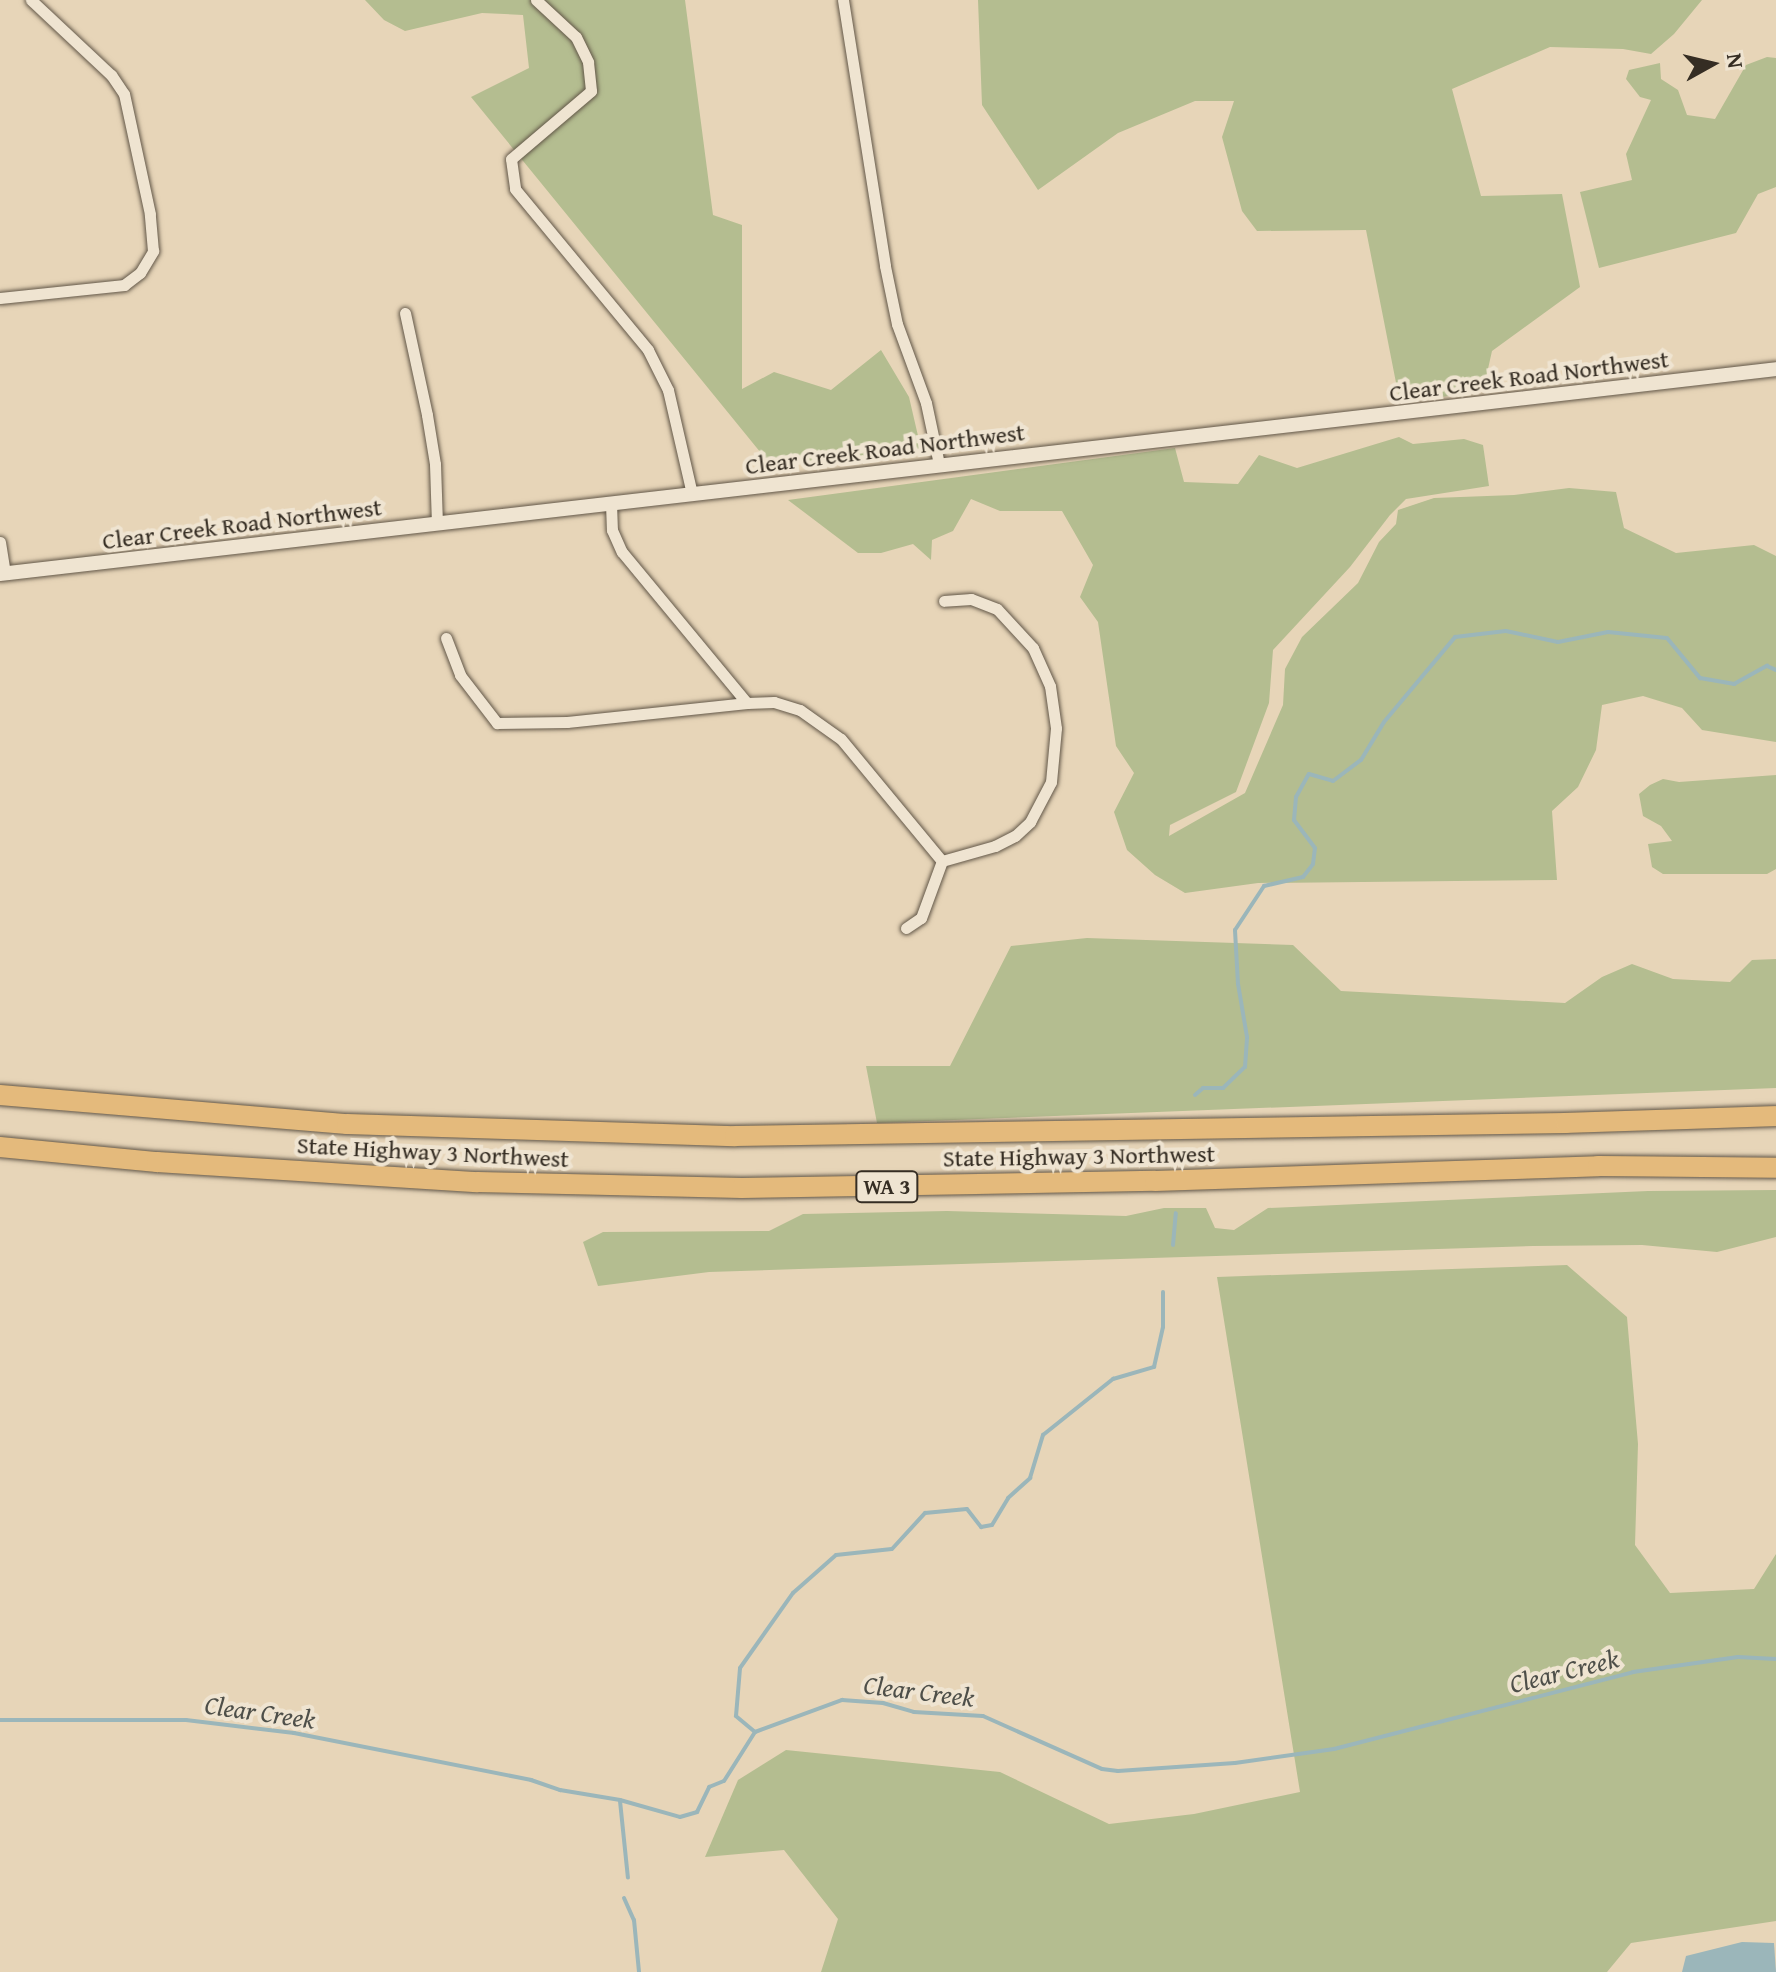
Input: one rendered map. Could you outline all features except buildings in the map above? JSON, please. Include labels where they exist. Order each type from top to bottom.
[{"type":"highway","name":"State Highway 3 Northwest","points":[[0,1095],[347,1124],[735,1136],[1566,1123],[1776,1116]]},
{"type":"highway","name":"State Highway 3 Northwest","points":[[0,1147],[157,1162],[477,1182],[742,1188],[1140,1182],[1598,1166],[1776,1168]]},
{"type":"main road","name":"Clear Creek Road Northwest","points":[[3,574],[1776,369]]},
{"type":"street","points":[[0,298],[124,285],[140,273],[153,251],[150,214],[124,94],[111,75],[31,0]]},
{"type":"street","points":[[536,0],[576,37],[588,62],[591,91],[511,159],[515,189],[648,350],[668,390],[692,494]]},
{"type":"street","points":[[843,0],[885,266],[897,324],[926,403],[939,464]]},
{"type":"street","points":[[405,313],[429,427],[437,523]]},
{"type":"street","points":[[611,503],[612,530],[622,552],[747,703]]},
{"type":"street","points":[[0,542],[3,574]]},
{"type":"street","points":[[942,861],[995,846],[1015,836],[1030,822],[1051,782],[1056,728],[1050,686],[1033,648],[997,609],[971,599],[944,601]]},
{"type":"street","points":[[446,638],[460,675],[497,723],[567,722],[747,703],[774,702],[800,710],[841,739],[942,861]]},
{"type":"street","points":[[906,928],[921,918],[942,861]]},
{"type":"green space","points":[[365,0],[685,0],[713,215],[742,225],[742,389],[774,372],[831,390],[881,350],[909,397],[922,453],[770,464],[471,97],[529,68],[523,15],[482,13],[405,31],[384,20]]},
{"type":"green space","points":[[978,0],[1702,0],[1674,34],[1651,54],[1623,49],[1550,47],[1452,89],[1481,196],[1562,194],[1580,287],[1492,351],[1483,391],[1400,403],[1366,230],[1257,231],[1242,211],[1222,137],[1234,101],[1195,101],[1118,133],[1038,190],[982,105]]},
{"type":"green space","points":[[1767,57],[1776,58],[1776,187],[1758,194],[1736,233],[1599,268],[1580,192],[1632,180],[1626,154],[1651,100],[1640,97],[1626,79],[1629,70],[1660,63],[1661,79],[1678,90],[1687,115],[1715,119],[1746,65]]},
{"type":"green space","points":[[1399,437],[1413,444],[1464,439],[1483,445],[1489,486],[1406,499],[1390,515],[1350,567],[1273,650],[1269,703],[1236,792],[1170,825],[1169,836],[1245,793],[1283,705],[1285,669],[1302,637],[1358,583],[1379,542],[1396,524],[1398,510],[1434,498],[1514,495],[1569,488],[1616,492],[1624,528],[1676,553],[1754,545],[1776,556],[1776,742],[1702,730],[1682,708],[1643,696],[1602,705],[1596,750],[1578,787],[1552,811],[1557,880],[1258,883],[1185,893],[1155,875],[1127,850],[1114,812],[1134,773],[1116,746],[1098,622],[1080,597],[1093,565],[1062,511],[1000,511],[971,499],[953,531],[932,540],[931,560],[913,544],[881,553],[858,553],[788,500],[1175,448],[1184,482],[1238,484],[1259,455],[1297,468]]},
{"type":"green space","points":[[1776,775],[1776,869],[1767,874],[1663,874],[1652,867],[1648,844],[1672,841],[1661,826],[1643,816],[1639,794],[1650,785],[1663,779],[1679,782]]},
{"type":"green space","points":[[1087,938],[1293,945],[1341,991],[1565,1003],[1602,977],[1632,964],[1673,979],[1730,982],[1752,960],[1776,959],[1776,1088],[877,1123],[866,1066],[950,1066],[1011,946]]},
{"type":"green space","points":[[1776,1190],[1776,1237],[1717,1252],[1642,1245],[1533,1246],[709,1272],[598,1286],[583,1242],[603,1232],[769,1231],[803,1214],[947,1211],[1126,1216],[1164,1208],[1206,1208],[1215,1228],[1234,1230],[1268,1208],[1648,1191]]},
{"type":"green space","points":[[1567,1265],[1627,1317],[1638,1444],[1635,1545],[1670,1593],[1754,1589],[1776,1554],[1776,1921],[1631,1943],[1607,1972],[821,1972],[838,1919],[784,1850],[705,1857],[738,1780],[786,1750],[1000,1772],[1109,1824],[1194,1814],[1300,1792],[1217,1277]]},
{"type":"water","points":[[1742,1942],[1774,1943],[1776,1972],[1682,1972],[1686,1956]]},
{"type":"waterway","points":[[1195,1095],[1203,1088],[1223,1088],[1245,1067],[1247,1037],[1238,984],[1235,930],[1264,886],[1303,877],[1313,864],[1315,848],[1294,820],[1296,797],[1309,774],[1333,781],[1361,760],[1384,722],[1455,637],[1506,631],[1558,642],[1608,632],[1667,638],[1700,678],[1734,684],[1767,666],[1776,670]]},
{"type":"waterway","points":[[1173,1245],[1176,1213]]},
{"type":"waterway","points":[[755,1732],[736,1716],[740,1668],[793,1593],[836,1555],[892,1549],[925,1513],[967,1509],[981,1527],[992,1525],[1008,1498],[1030,1478],[1043,1435],[1113,1379],[1154,1367],[1163,1327],[1163,1292]]},
{"type":"waterway","name":"Clear Creek","points":[[0,1720],[186,1720],[294,1733],[531,1780],[560,1790],[620,1800],[680,1817],[697,1812],[709,1787],[724,1781],[755,1732],[842,1700],[883,1703],[914,1712],[983,1716],[1102,1769],[1118,1771],[1235,1763],[1334,1749],[1633,1672],[1738,1657],[1776,1659]]},
{"type":"waterway","points":[[620,1801],[628,1878]]},
{"type":"waterway","points":[[624,1898],[634,1920],[639,1972]]}]
